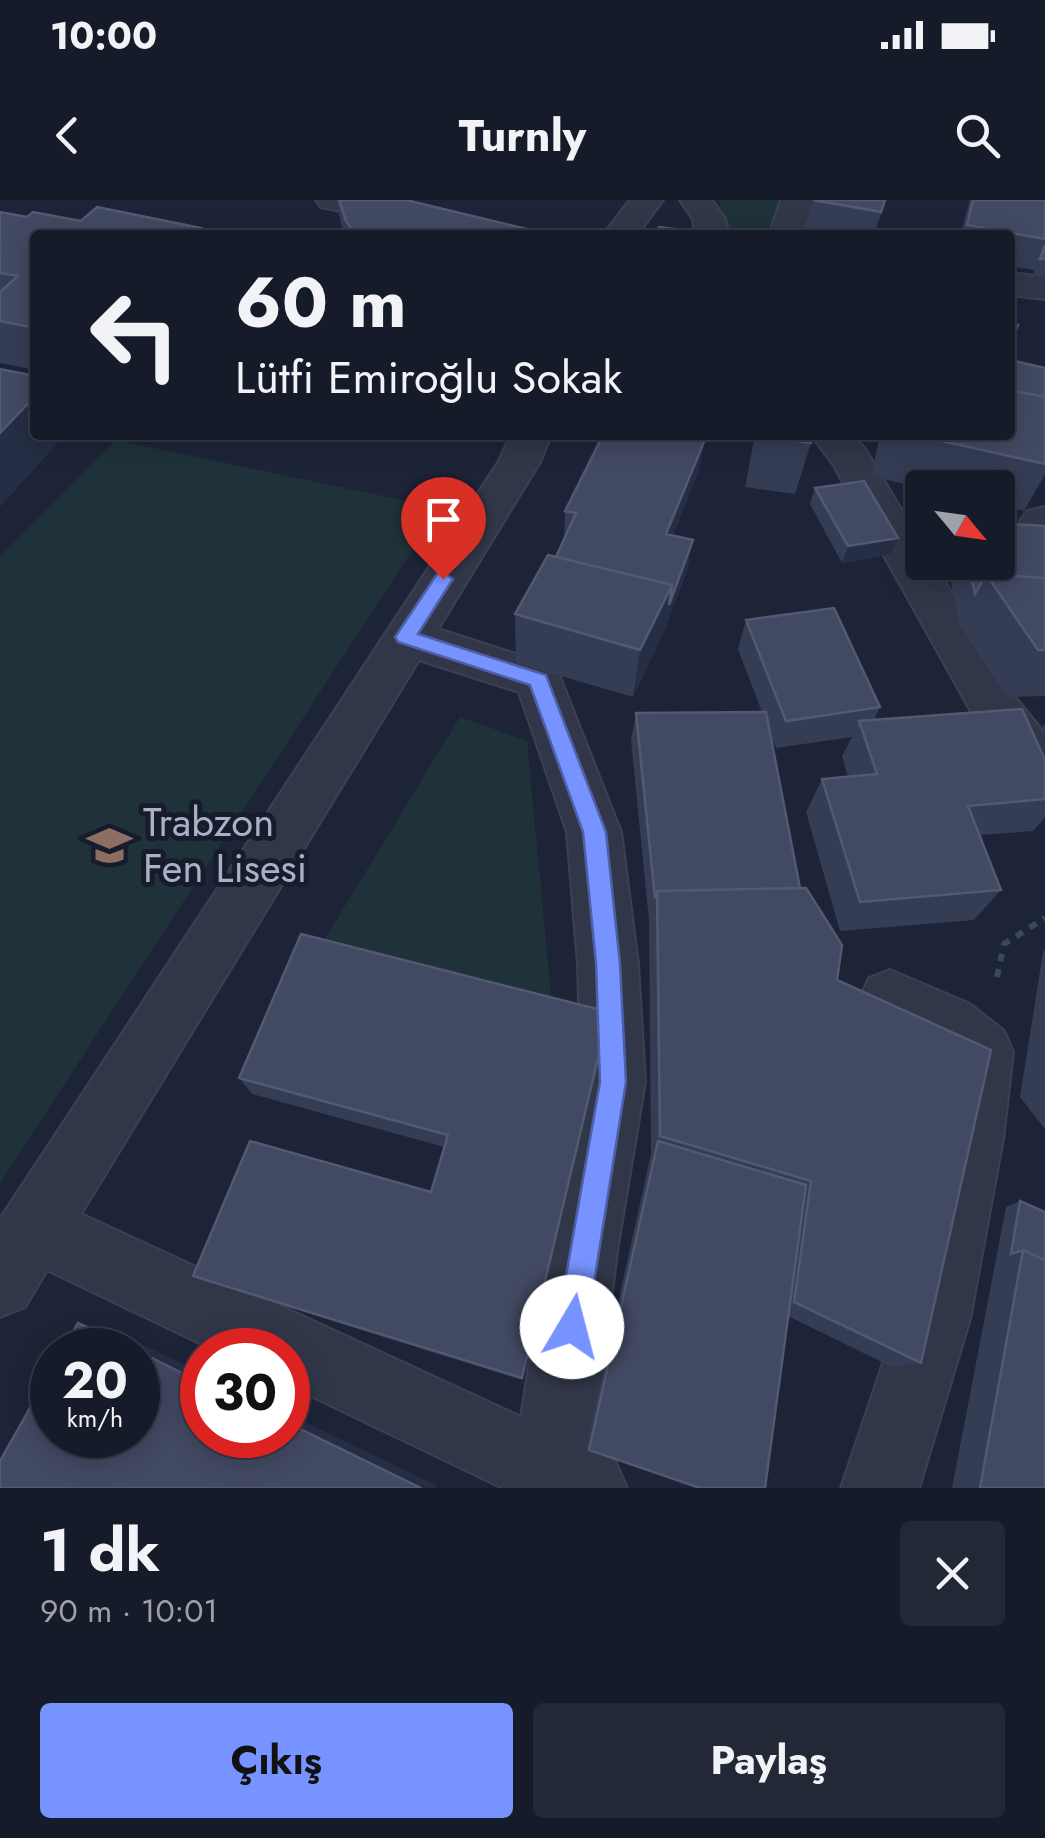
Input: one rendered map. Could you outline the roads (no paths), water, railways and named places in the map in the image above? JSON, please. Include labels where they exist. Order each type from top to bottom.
[{"type":"street","points":[[332,200],[476,230]]},
{"type":"street","points":[[624,230],[647,200]]},
{"type":"street","points":[[696,200],[709,218],[711,230]]},
{"type":"street","points":[[788,230],[797,200]]},
{"type":"street","points":[[1015,285],[1045,288]]},
{"type":"street","points":[[405,637],[539,680],[594,832],[608,964],[613,1082],[582,1251],[562,1404],[567,1480],[17,1255],[405,637],[520,462],[528,440]]},
{"type":"street","points":[[836,440],[905,528]]},
{"type":"street","points":[[1015,529],[1044,525]]},
{"type":"street","points":[[931,580],[996,710],[1045,772]]},
{"type":"street","points":[[880,1488],[934,1319],[970,1138],[982,1052],[948,1024],[890,998]]},
{"type":"place","name":"Trabzon Fen Lisesi","points":[[110,845]]}]
